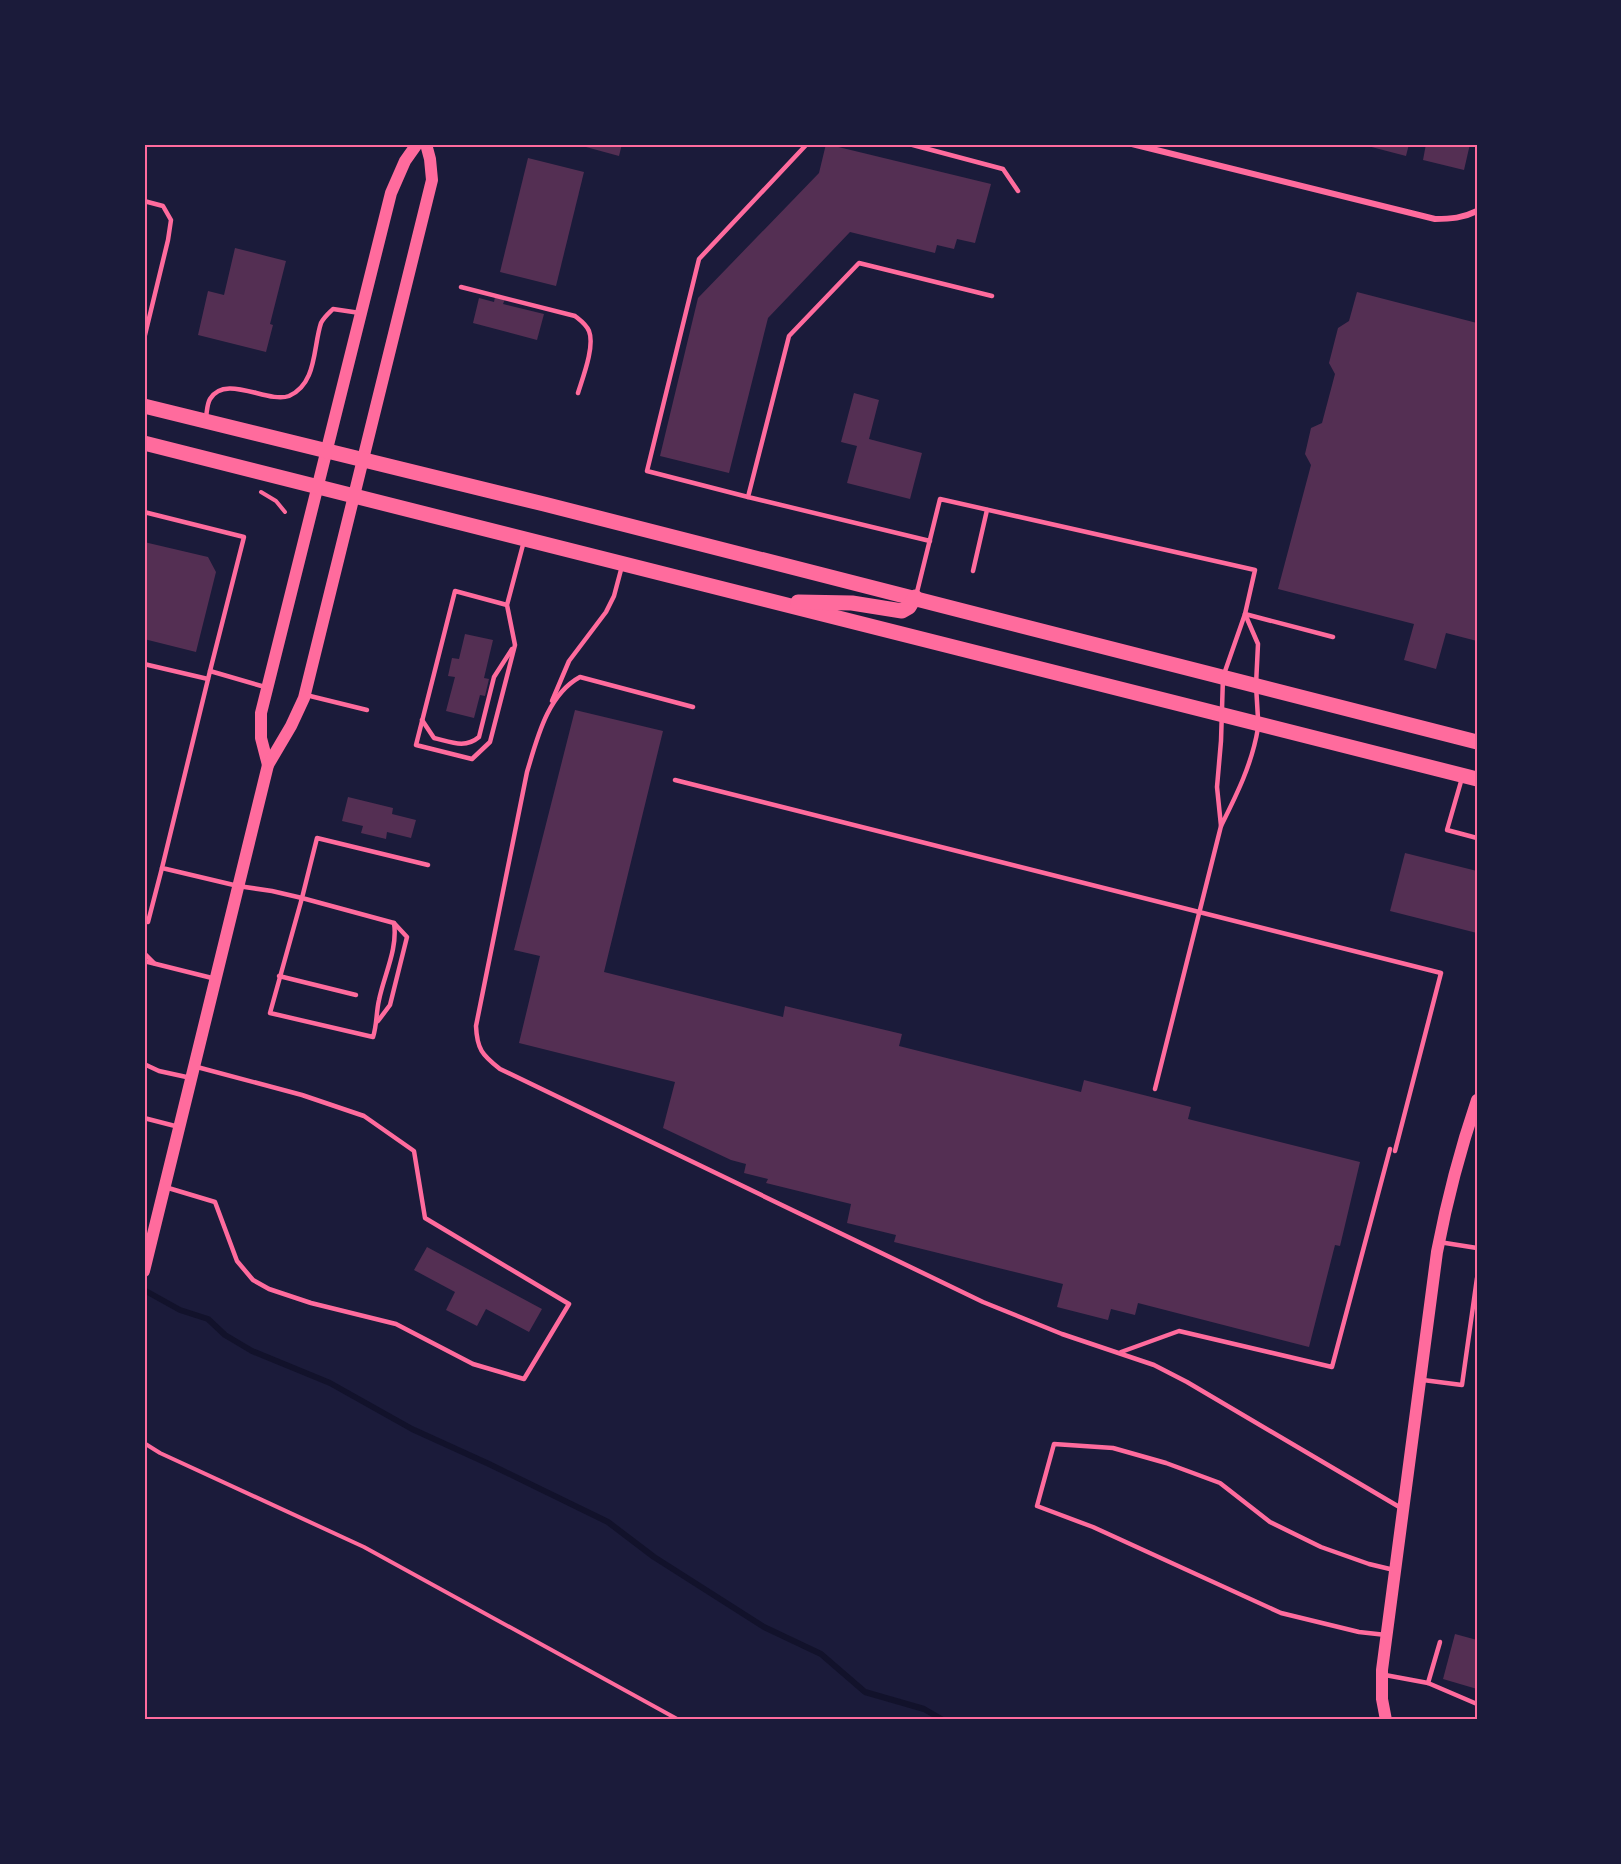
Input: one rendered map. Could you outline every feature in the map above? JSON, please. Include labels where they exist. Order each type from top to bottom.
[{"type":"main road","points":[[268,765],[261,738],[261,713],[391,193],[405,161],[417,144]]},
{"type":"main road","points":[[144,1271],[268,765],[291,726],[304,694],[354,495],[432,180],[426,144]]},
{"type":"main road","points":[[144,406],[915,597],[1477,742]]},
{"type":"main road","points":[[144,443],[1470,777]]},
{"type":"main road","points":[[771,602],[852,603],[902,611],[909,607],[915,597]]},
{"type":"main road","points":[[1386,1720],[1382,1699],[1382,1675],[1386,1635],[1439,1242],[1462,1145],[1477,1100]]},
{"type":"street","points":[[1132,144],[1435,219],[1466,217],[1477,211]]},
{"type":"lane","points":[[807,144],[699,259],[647,471],[930,541]]},
{"type":"lane","points":[[909,144],[1003,169],[1018,191]]},
{"type":"lane","points":[[144,201],[163,206],[171,220],[144,339]]},
{"type":"lane","points":[[748,497],[789,336],[860,263],[992,296]]},
{"type":"lane","points":[[461,287],[575,316],[583,322],[589,330],[591,340],[578,393]]},
{"type":"lane","points":[[205,421],[210,399],[218,391],[232,388],[274,397],[287,397],[310,375],[322,320],[333,309],[360,313]]},
{"type":"lane","points":[[915,597],[940,499],[1255,570],[1245,614],[1223,676],[1217,787],[1221,826]]},
{"type":"lane","points":[[973,571],[987,510]]},
{"type":"lane","points":[[144,512],[244,537],[148,922]]},
{"type":"lane","points":[[507,605],[455,591],[416,745],[472,759],[490,742],[515,645],[507,605],[524,538]]},
{"type":"lane","points":[[623,563],[614,596],[606,612],[568,661],[527,772],[476,1026],[477,1042],[484,1056],[500,1069],[983,1302],[1062,1334],[1154,1365],[1187,1382],[1403,1509]]},
{"type":"lane","points":[[1245,614],[1333,637]]},
{"type":"lane","points":[[1155,1089],[1221,826],[1245,777],[1254,749],[1258,724],[1256,685],[1258,644],[1245,614]]},
{"type":"lane","points":[[422,720],[434,738],[464,745],[472,743],[479,737],[494,677],[515,645]]},
{"type":"lane","points":[[144,664],[208,680]]},
{"type":"lane","points":[[210,671],[268,687]]},
{"type":"lane","points":[[547,716],[558,694],[580,677],[693,707]]},
{"type":"lane","points":[[304,694],[367,710]]},
{"type":"lane","points":[[1470,777],[1447,830],[1477,838]]},
{"type":"lane","points":[[675,780],[1441,973],[1332,1367],[1179,1331],[1121,1352]]},
{"type":"lane","points":[[162,868],[302,898],[394,923],[408,937],[390,1005],[378,1022],[373,1037],[270,1013],[302,898],[317,838],[428,865]]},
{"type":"lane","points":[[378,1022],[378,1002],[396,935],[394,923]]},
{"type":"lane","points":[[144,953],[154,963]]},
{"type":"lane","points":[[144,961],[216,978]]},
{"type":"lane","points":[[279,976],[356,995]]},
{"type":"lane","points":[[144,1064],[159,1071],[193,1072],[302,1095],[364,1116],[414,1151],[424,1218],[569,1304],[524,1380],[473,1364],[396,1324],[311,1303],[270,1289],[253,1280],[237,1261],[215,1202],[164,1187]]},
{"type":"lane","points":[[144,1118],[179,1127]]},
{"type":"lane","points":[[1439,1242],[1477,1248]]},
{"type":"lane","points":[[1420,1380],[1462,1385],[1477,1278]]},
{"type":"lane","points":[[1386,1635],[1359,1632],[1281,1613],[1093,1527],[1037,1506],[1054,1444],[1113,1448],[1220,1482],[1270,1522],[1321,1547],[1369,1564],[1395,1570]]},
{"type":"lane","points":[[1428,1683],[1440,1642]]},
{"type":"lane","points":[[1382,1675],[1428,1683],[1477,1704]]},
{"type":"path","points":[[251,489],[260,491],[276,501],[285,512]]},
{"type":"path","points":[[144,1443],[160,1453],[364,1547],[679,1720]]},
{"type":"building","points":[[575,144],[622,144],[619,156]]},
{"type":"building","points":[[826,144],[991,184],[975,243],[957,239],[954,249],[937,245],[935,253],[850,232],[768,318],[729,473],[660,456],[698,298],[819,173]]},
{"type":"building","points":[[1360,144],[1409,144],[1406,156]]},
{"type":"building","points":[[1426,144],[1470,144],[1464,170],[1423,160]]},
{"type":"building","points":[[528,158],[584,172],[556,286],[500,272]]},
{"type":"building","points":[[235,248],[286,261],[270,324],[273,325],[266,352],[198,335],[208,291],[224,295]]},
{"type":"building","points":[[1357,292],[1477,323],[1477,641],[1446,633],[1436,669],[1404,660],[1414,624],[1278,589],[1311,465],[1305,454],[1311,428],[1322,423],[1335,374],[1329,363],[1338,328],[1349,321]]},
{"type":"building","points":[[495,297],[505,299],[503,304],[544,314],[537,340],[473,323],[479,298],[494,302]]},
{"type":"building","points":[[854,393],[879,400],[869,439],[922,453],[910,499],[847,483],[857,446],[841,442]]},
{"type":"building","points":[[144,542],[208,557],[216,572],[196,652],[144,639]]},
{"type":"building","points":[[465,634],[493,640],[484,678],[489,679],[485,696],[480,695],[474,718],[446,711],[455,677],[448,676],[452,658],[459,659]]},
{"type":"building","points":[[575,710],[663,731],[604,972],[783,1017],[785,1006],[902,1034],[899,1046],[1081,1092],[1084,1080],[1191,1107],[1188,1119],[1360,1162],[1340,1246],[1335,1245],[1309,1347],[1138,1303],[1135,1315],[1111,1309],[1108,1320],[1057,1307],[1063,1284],[894,1242],[896,1235],[847,1223],[851,1204],[766,1183],[768,1179],[744,1173],[746,1164],[731,1160],[663,1128],[675,1082],[519,1043],[540,956],[514,950]]},
{"type":"building","points":[[348,797],[393,808],[392,814],[416,820],[411,838],[387,832],[386,839],[361,833],[363,826],[342,821]]},
{"type":"building","points":[[1405,853],[1477,871],[1477,933],[1390,911]]},
{"type":"building","points":[[427,1247],[542,1309],[529,1332],[486,1309],[477,1326],[446,1310],[455,1292],[414,1270]]},
{"type":"building","points":[[1455,1634],[1477,1640],[1477,1689],[1443,1679]]},
{"type":"waterway","points":[[144,1290],[180,1310],[208,1319],[225,1335],[252,1351],[330,1383],[412,1429],[608,1522],[654,1557],[764,1627],[821,1654],[865,1692],[924,1709],[943,1720]]}]
